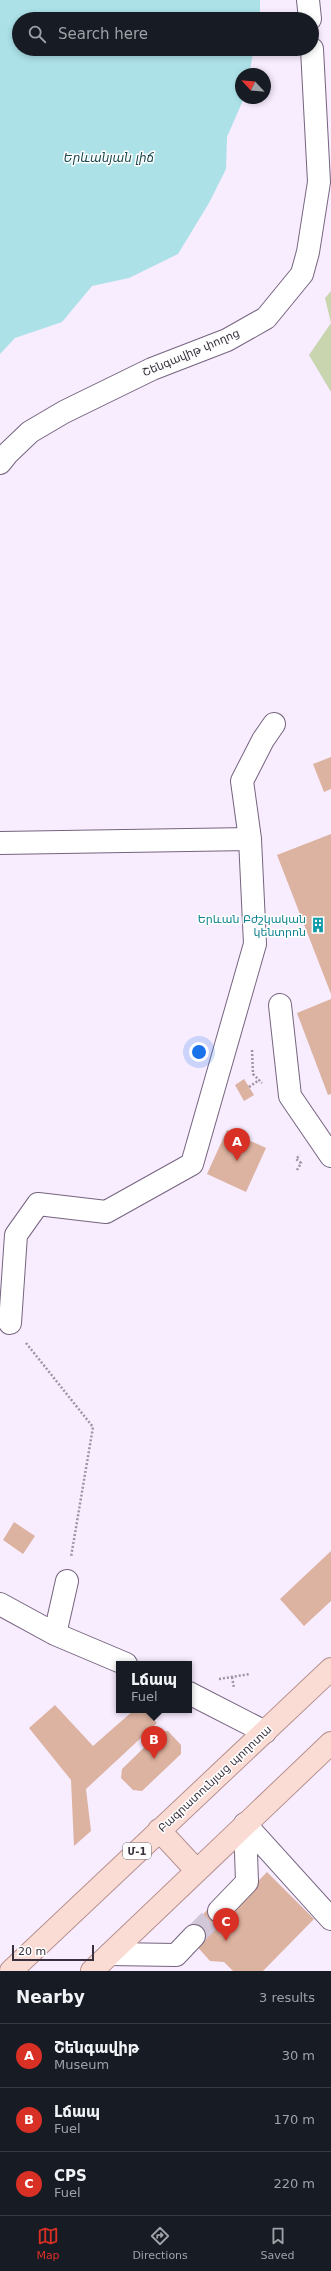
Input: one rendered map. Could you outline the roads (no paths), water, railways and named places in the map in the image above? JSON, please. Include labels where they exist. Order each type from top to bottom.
[{"type":"main road","name":"Բագրատունյաց պողոտա","points":[[11,1971],[331,1669]]},
{"type":"main road","points":[[92,1971],[331,1743]]},
{"type":"main road","points":[[160,1830],[197,1871]]},
{"type":"street","points":[[308,0],[309,12]]},
{"type":"street","name":"Շենգավիթ փողոց","points":[[0,463],[8,453],[30,432],[64,412],[152,369],[226,340],[266,318],[302,274],[308,252],[319,182],[312,56]]},
{"type":"street","points":[[10,1323],[16,1235],[38,1204],[106,1212],[192,1164],[255,944],[250,839],[242,781],[263,740],[274,724]]},
{"type":"street","points":[[0,843],[250,839]]},
{"type":"street","points":[[280,1005],[290,1096],[331,1156]]},
{"type":"street","points":[[55,1634],[67,1581]]},
{"type":"street","points":[[0,1604],[55,1634],[119,1661]]},
{"type":"street","points":[[192,1695],[265,1732]]},
{"type":"street","points":[[219,1911],[247,1882],[245,1824]]},
{"type":"street","points":[[245,1824],[331,1919]]},
{"type":"street","points":[[110,1954],[176,1954],[194,1936]]},
{"type":"water","name":"Երևանյան լիճ","points":[[0,0],[260,0],[260,12],[12,12],[12,56],[253,56],[250,68],[235,68],[235,104],[241,104],[227,137],[226,169],[209,203],[178,254],[129,278],[92,286],[62,322],[15,338],[0,354]]},
{"type":"tunnel","points":[[194,1936],[219,1911]]},
{"type":"place","name":"Երևան Բժշկական կենտրոն","points":[[318,925]]},
{"type":"place","name":"Շենգավիթ","points":[[237,1161]]},
{"type":"place","name":"Լճապ","points":[[154,1759]]},
{"type":"place","name":"CPS","points":[[226,1941]]}]
